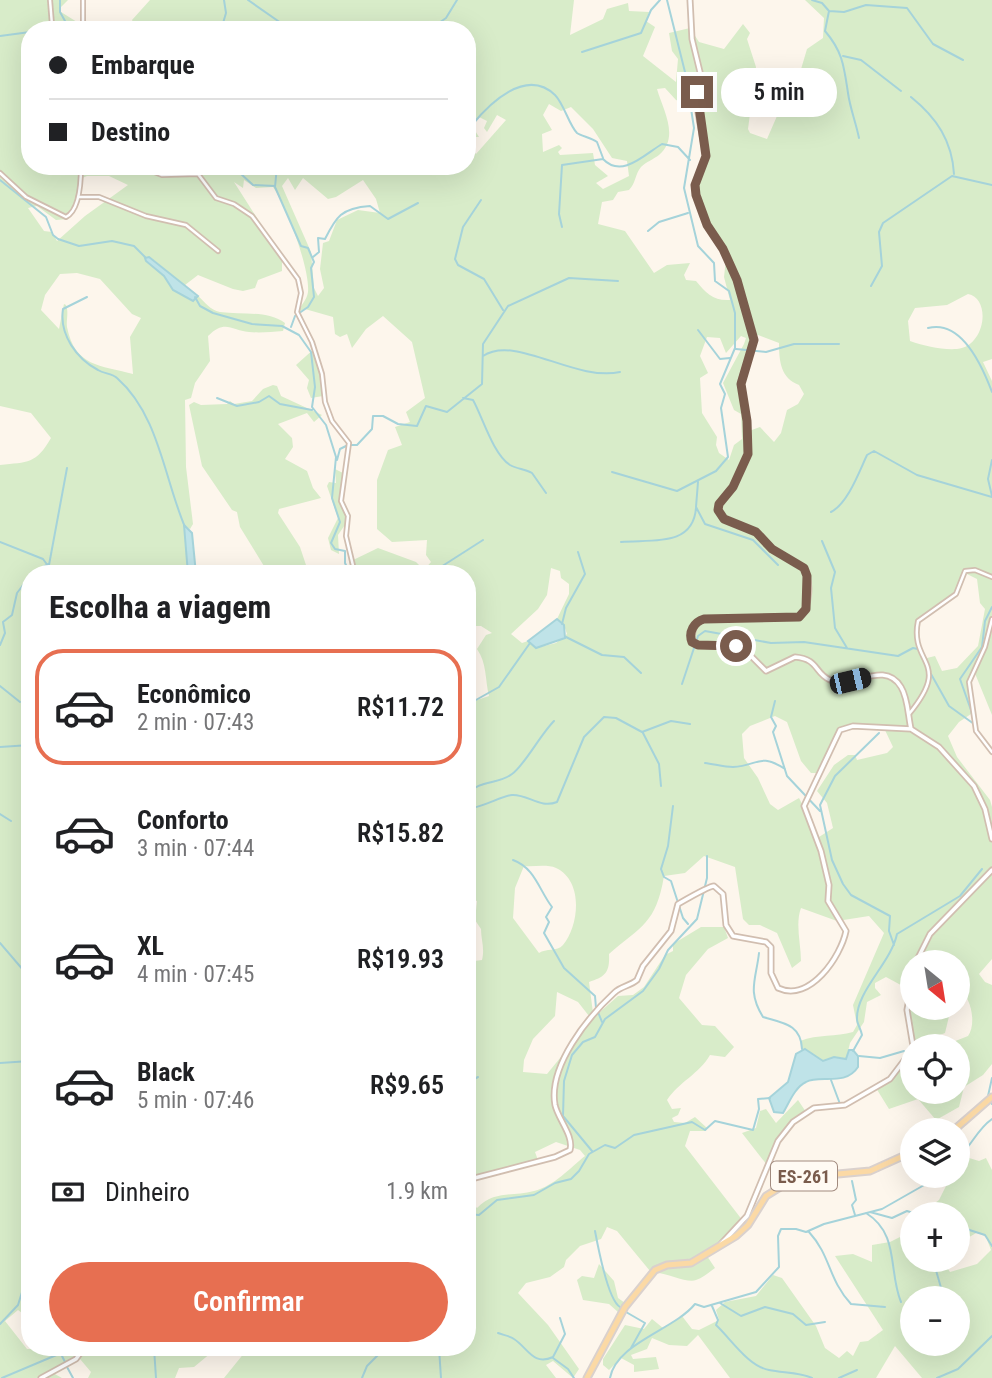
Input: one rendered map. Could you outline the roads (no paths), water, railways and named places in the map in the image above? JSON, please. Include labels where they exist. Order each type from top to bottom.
[{"type":"main road","points":[[968,1118],[992,1097]]},
{"type":"main road","name":"ES-261","points":[[587,1378],[625,1307],[652,1273],[667,1265],[691,1263],[745,1229],[770,1192],[795,1178],[870,1171],[900,1157]]},
{"type":"street","points":[[50,0],[52,21]]},
{"type":"street","points":[[83,0],[83,21]]},
{"type":"street","points":[[690,0],[692,39],[700,72],[696,100],[706,156],[695,185],[696,195],[707,225],[723,249],[737,280],[754,340],[741,384],[747,421],[748,454],[733,487],[719,504],[718,510],[724,519],[756,532],[772,549],[804,568],[808,584],[806,609],[799,617],[704,619],[695,624],[691,639],[698,645],[743,648],[766,671],[796,657],[814,662],[827,678],[833,681],[884,675],[902,687],[911,729]]},
{"type":"street","points":[[0,173],[26,197],[63,216],[71,214],[78,197],[80,175]]},
{"type":"street","points":[[160,175],[180,175]]},
{"type":"street","points":[[199,175],[216,198],[234,204],[252,216],[298,279],[301,293],[297,312],[312,342],[325,402],[332,421],[349,443],[341,500],[348,516],[346,536],[353,565]]},
{"type":"street","points":[[78,197],[99,197],[146,216],[186,225],[218,251]]},
{"type":"street","points":[[908,716],[929,685],[928,664],[918,642],[918,621],[956,594],[965,571],[975,570],[992,577]]},
{"type":"street","points":[[992,619],[985,647],[970,676],[969,690],[976,731],[992,752]]},
{"type":"street","points":[[476,1178],[555,1157],[570,1150],[571,1142],[555,1101],[567,1052],[599,1007],[617,990],[637,980],[643,966],[671,930],[678,904],[693,898],[705,887],[714,886],[723,894],[726,925],[733,936],[744,941],[766,942],[771,947],[771,973],[778,988],[788,991],[806,986],[825,972],[846,930],[828,901],[828,882],[817,839],[805,809],[806,801],[840,730],[853,726],[911,729],[939,747],[966,774],[980,797],[992,839]]},
{"type":"street","points":[[922,950],[930,934],[992,870]]},
{"type":"street","points":[[720,1245],[746,1219],[778,1141],[793,1122],[818,1106],[845,1105],[890,1079],[900,1065]]},
{"type":"street","points":[[41,1378],[78,1356]]},
{"type":"water","points":[[149,257],[198,296],[193,301],[173,290],[164,276],[146,261],[145,258]]},
{"type":"water","points":[[184,525],[192,533],[195,565],[187,565]]},
{"type":"water","points":[[557,619],[564,625],[565,638],[536,648],[528,641]]},
{"type":"water","points":[[805,1049],[823,1061],[834,1057],[846,1059],[849,1050],[853,1050],[858,1056],[858,1067],[846,1077],[812,1080],[802,1084],[783,1113],[774,1112],[769,1098],[788,1082],[796,1054]]},
{"type":"waterway","points":[[60,0],[60,12],[65,21]]},
{"type":"waterway","points":[[224,0],[226,13],[224,21]]},
{"type":"waterway","points":[[248,0],[278,21]]},
{"type":"waterway","points":[[442,21],[457,0]]},
{"type":"waterway","points":[[582,52],[641,33],[651,10],[660,0]]},
{"type":"waterway","points":[[612,472],[677,491],[716,471],[728,457],[721,408],[725,394],[720,384],[735,348],[735,313],[729,291],[715,281],[714,263],[698,246],[684,188],[694,128],[686,76],[667,0]]},
{"type":"waterway","points":[[812,0],[822,3],[829,11],[844,12],[866,5],[907,8],[933,44],[963,60]]},
{"type":"waterway","points":[[829,11],[825,31],[842,60],[859,138]]},
{"type":"waterway","points":[[0,36],[21,33]]},
{"type":"waterway","points":[[843,56],[861,60],[901,91]]},
{"type":"waterway","points":[[476,121],[509,92],[532,85],[544,87],[558,99],[577,133],[597,142],[603,158]]},
{"type":"waterway","points":[[911,97],[942,131],[950,151],[954,174]]},
{"type":"waterway","points":[[562,227],[559,214],[562,165],[603,159],[610,165],[626,166],[662,144],[678,147],[690,160]]},
{"type":"waterway","points":[[242,175],[253,185],[275,186]]},
{"type":"waterway","points":[[276,175],[275,187],[301,246],[308,248],[314,262],[311,268],[314,297],[308,307],[295,316],[291,327]]},
{"type":"waterway","points":[[871,286],[882,266],[879,232],[883,223],[952,176],[992,185]]},
{"type":"waterway","points":[[0,180],[46,217],[53,235],[58,239],[79,246],[112,241],[134,246],[145,257]]},
{"type":"waterway","points":[[481,200],[463,227],[455,259],[458,265],[484,279],[503,310]]},
{"type":"waterway","points":[[313,257],[319,252],[318,238],[325,239],[336,219],[346,212],[370,206],[388,219],[418,203]]},
{"type":"waterway","points":[[648,231],[659,222],[688,213]]},
{"type":"waterway","points":[[351,445],[357,445],[372,429],[373,416],[383,416],[398,424],[417,426],[426,406],[447,412],[482,384],[483,344],[508,306],[569,278],[618,281]]},
{"type":"waterway","points":[[87,297],[63,309],[62,319],[67,337],[77,353],[90,365],[117,378],[142,410],[159,448],[185,527]]},
{"type":"waterway","points":[[195,297],[200,306],[213,313],[252,324],[282,326],[299,335],[311,352],[315,387],[312,407],[326,425],[336,457],[332,498],[340,522],[331,543],[335,549],[345,551],[346,565]]},
{"type":"waterway","points":[[928,328],[940,327],[961,338],[977,359],[992,392]]},
{"type":"waterway","points":[[698,330],[720,359],[730,358]]},
{"type":"waterway","points":[[736,349],[766,352],[794,344],[839,344]]},
{"type":"waterway","points":[[483,356],[496,351],[512,351],[584,371],[620,372]]},
{"type":"waterway","points":[[217,398],[237,406],[259,402],[269,396],[280,404],[312,410]]},
{"type":"waterway","points":[[463,398],[473,400],[493,444],[504,460],[532,473],[546,493]]},
{"type":"waterway","points":[[337,460],[340,449],[348,445]]},
{"type":"waterway","points":[[831,512],[843,502],[867,455],[874,451],[917,475],[992,497]]},
{"type":"waterway","points":[[992,460],[988,479],[992,496]]},
{"type":"waterway","points":[[49,565],[67,468]]},
{"type":"waterway","points":[[698,482],[696,507],[705,524],[753,540],[778,565]]},
{"type":"waterway","points":[[621,542],[679,536],[693,521],[696,508]]},
{"type":"waterway","points":[[444,565],[483,540]]},
{"type":"waterway","points":[[822,541],[835,572],[831,588],[835,628],[847,648]]},
{"type":"waterway","points":[[0,542],[43,559],[47,565]]},
{"type":"waterway","points":[[562,624],[566,608],[585,574],[578,552]]},
{"type":"waterway","points":[[0,645],[5,633],[3,622],[12,615],[17,593],[21,588]]},
{"type":"waterway","points":[[972,713],[960,679],[982,647],[985,621],[992,607]]},
{"type":"waterway","points":[[682,684],[698,636],[705,631],[771,643],[804,642],[898,656],[913,648],[918,649]]},
{"type":"waterway","points":[[566,637],[602,655],[624,657],[641,673]]},
{"type":"waterway","points":[[476,700],[499,687],[530,643]]},
{"type":"waterway","points":[[931,674],[949,706],[974,724]]},
{"type":"waterway","points":[[0,686],[20,702]]},
{"type":"waterway","points":[[775,701],[771,717],[776,726],[773,732],[787,776],[820,811]]},
{"type":"waterway","points":[[476,807],[512,795],[545,804],[557,802],[584,737],[604,717],[616,718],[642,732],[671,721],[690,724]]},
{"type":"waterway","points":[[476,788],[512,774],[554,721]]},
{"type":"waterway","points":[[976,732],[987,747]]},
{"type":"waterway","points":[[643,733],[659,764],[661,786]]},
{"type":"waterway","points":[[879,733],[835,776],[820,805],[832,860],[843,884],[851,895],[890,916],[889,931],[894,945]]},
{"type":"waterway","points":[[0,747],[21,746]]},
{"type":"waterway","points":[[705,763],[733,767],[769,761],[785,769]]},
{"type":"waterway","points":[[673,806],[668,846],[661,869],[664,877],[671,881],[683,918],[688,924]]},
{"type":"waterway","points":[[0,814],[11,821]]},
{"type":"waterway","points":[[592,1151],[563,1116],[564,1081],[572,1055],[583,1042],[595,1037],[605,1019],[643,991],[659,969],[668,950],[697,919],[707,878],[707,856]]},
{"type":"waterway","points":[[513,860],[532,874],[552,907],[546,917],[549,922],[544,933],[564,968],[595,996],[596,1008]]},
{"type":"waterway","points":[[853,1051],[862,1035],[857,1019],[858,1008],[894,945],[897,934],[960,896],[982,869]]},
{"type":"waterway","points":[[0,943],[21,968]]},
{"type":"waterway","points":[[759,953],[754,985],[758,1008],[763,1017],[794,1029],[802,1049]]},
{"type":"waterway","points":[[598,1012],[602,1022]]},
{"type":"waterway","points":[[859,1056],[880,1058],[900,1052]]},
{"type":"waterway","points":[[0,1063],[21,1062]]},
{"type":"waterway","points":[[988,1096],[992,1078]]},
{"type":"waterway","points":[[831,1080],[840,1104]]},
{"type":"waterway","points":[[476,1215],[497,1200],[534,1195],[555,1183],[571,1179],[589,1154],[605,1145],[615,1148],[634,1135],[692,1122],[705,1130],[715,1121],[753,1130],[759,1109],[758,1099],[770,1098]]},
{"type":"waterway","points":[[970,1144],[992,1119]]},
{"type":"waterway","points":[[852,1181],[856,1200],[852,1205],[855,1215]]},
{"type":"waterway","points":[[610,1378],[623,1355],[674,1322],[695,1304],[704,1307],[756,1292],[779,1267],[778,1236],[781,1229],[806,1232],[824,1224],[882,1209],[919,1188]]},
{"type":"waterway","points":[[870,1212],[892,1218],[900,1214]]},
{"type":"waterway","points":[[866,1213],[877,1222],[889,1242],[900,1299]]},
{"type":"waterway","points":[[970,1230],[985,1235],[992,1246]]},
{"type":"waterway","points":[[595,1231],[611,1294],[620,1307]]},
{"type":"waterway","points":[[809,1232],[822,1250],[843,1295],[851,1304],[885,1307]]},
{"type":"waterway","points":[[936,1272],[941,1286]]},
{"type":"waterway","points":[[0,1324],[18,1305],[21,1295]]},
{"type":"waterway","points":[[720,1303],[741,1316],[765,1307],[793,1314],[806,1325],[825,1322]]},
{"type":"waterway","points":[[712,1306],[718,1320],[716,1325],[754,1363],[769,1370],[812,1378]]},
{"type":"waterway","points":[[626,1312],[645,1323],[631,1348]]},
{"type":"waterway","points":[[498,1333],[514,1339],[536,1358],[546,1359],[553,1357],[565,1334],[560,1318]]},
{"type":"waterway","points":[[937,1378],[958,1369],[992,1336]]},
{"type":"waterway","points":[[2,1378],[54,1356]]},
{"type":"waterway","points":[[62,1356],[65,1362]]},
{"type":"waterway","points":[[155,1356],[156,1378]]},
{"type":"waterway","points":[[362,1378],[367,1366],[377,1356]]},
{"type":"waterway","points":[[440,1356],[441,1378]]},
{"type":"waterway","points":[[553,1358],[568,1369],[574,1378]]},
{"type":"waterway","points":[[67,1367],[73,1378]]},
{"type":"waterway","points":[[839,1378],[857,1370]]}]
